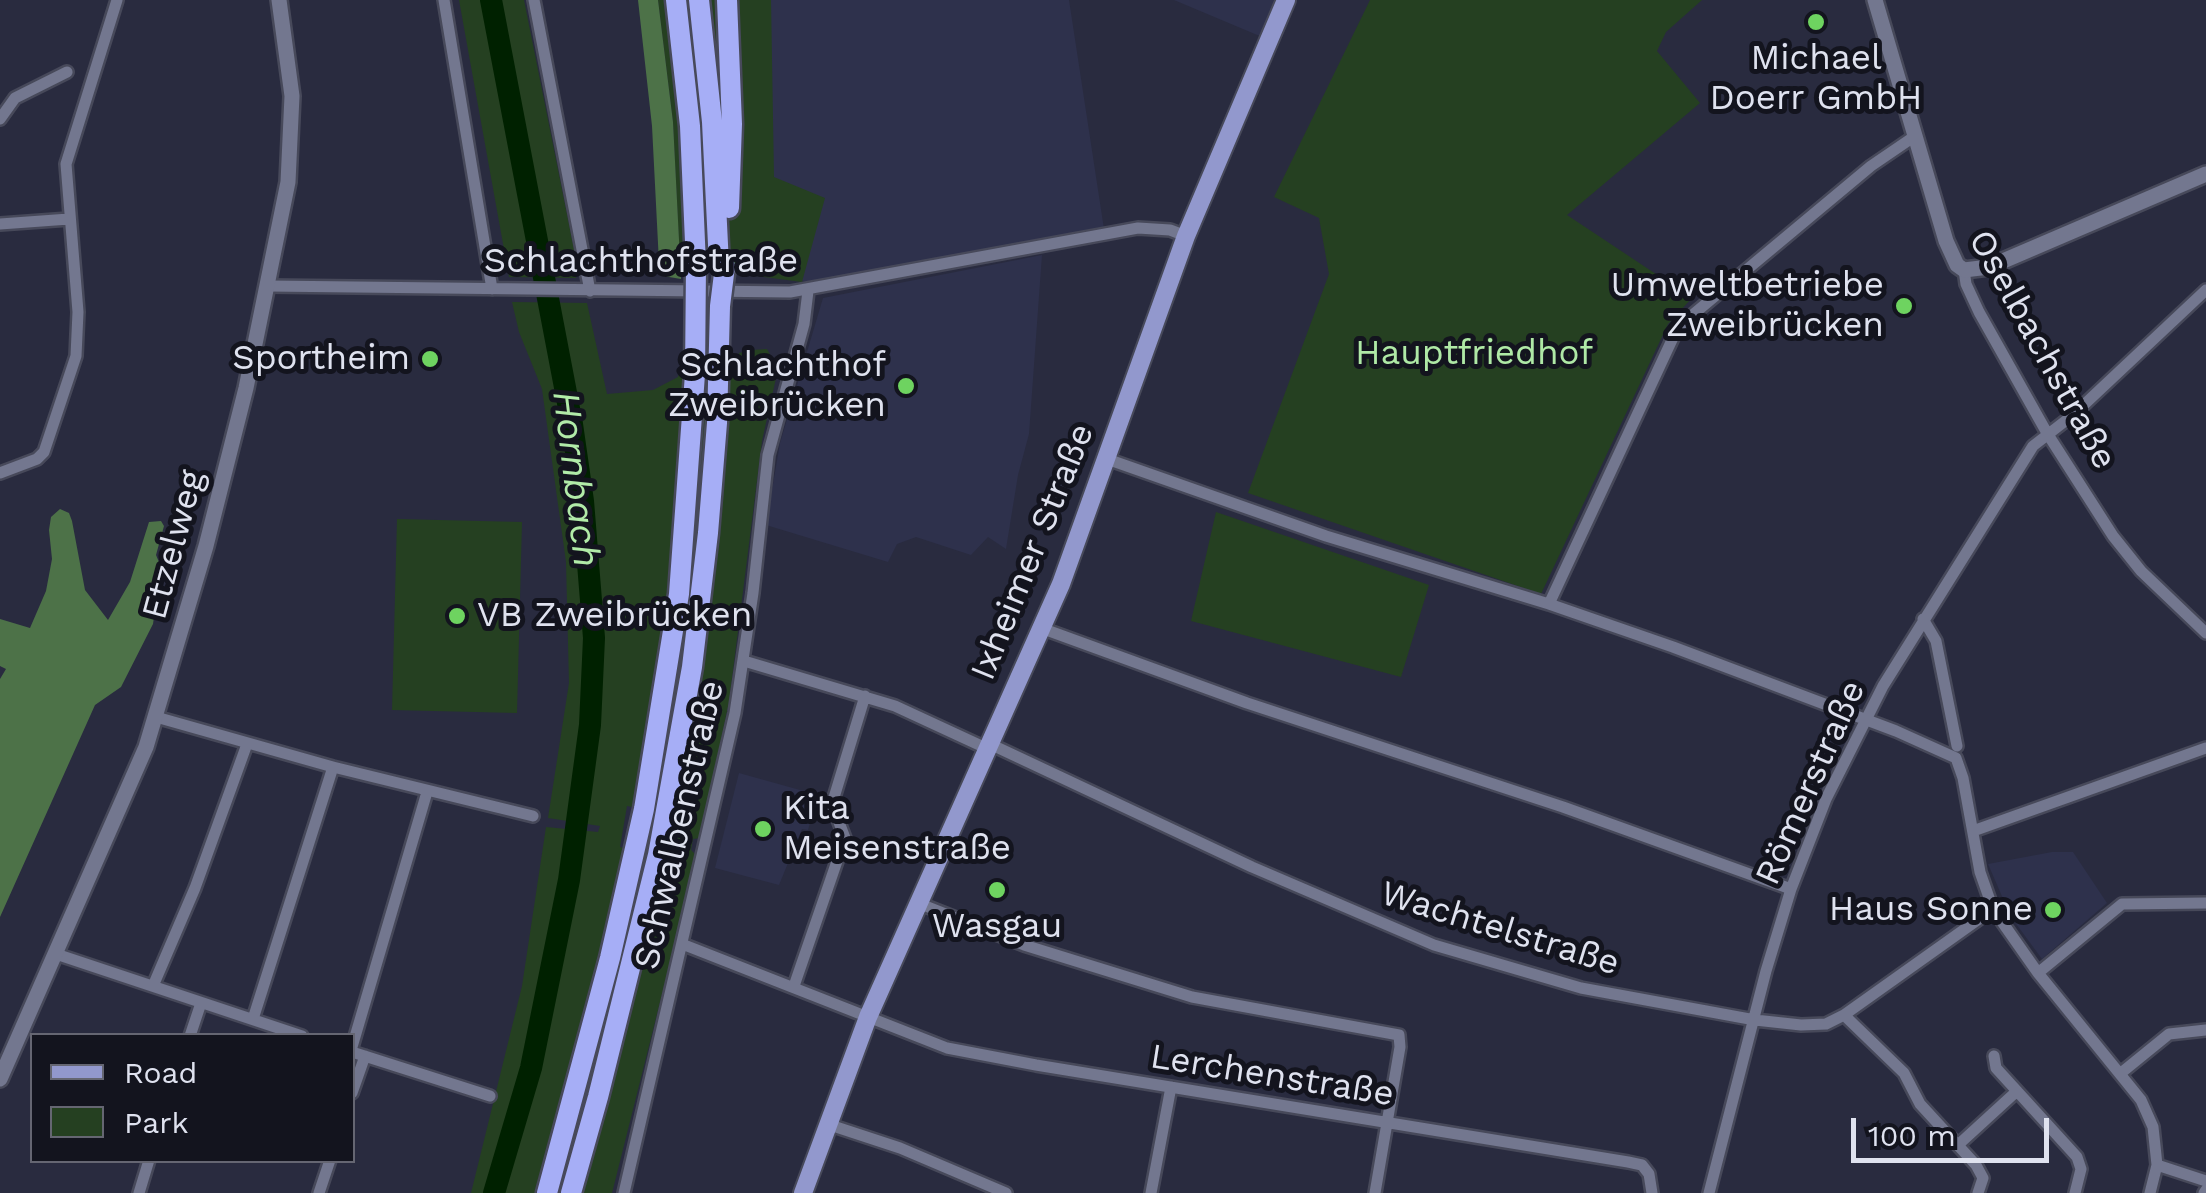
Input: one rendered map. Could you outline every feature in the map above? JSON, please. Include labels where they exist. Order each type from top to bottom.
[{"type":"highway","points":[[547,1193],[592,1029],[644,810],[679,594],[695,374],[696,265],[691,142],[676,0]]},
{"type":"highway","points":[[699,0],[722,266]]},
{"type":"highway","points":[[571,1193],[658,854],[701,600],[732,124],[727,0]]},
{"type":"main road","name":"Ixheimer Straße","points":[[802,1193],[868,1016],[1041,628],[1107,459],[1186,236],[1286,0]]},
{"type":"street","points":[[0,474],[37,459],[44,452],[71,376],[78,337],[68,153],[117,0]]},
{"type":"street","name":"Etzelweg","points":[[0,1079],[156,717],[206,546],[282,218],[292,130],[289,60],[279,0]]},
{"type":"street","points":[[444,0],[492,290]]},
{"type":"street","points":[[534,0],[584,290]]},
{"type":"street","name":"Oselbachstraße","points":[[1875,0],[1951,256],[1964,270],[1979,312],[2047,433],[2125,554],[2205,632]]},
{"type":"street","points":[[0,119],[15,98],[66,72]]},
{"type":"street","points":[[1549,604],[1678,327],[1871,166],[1915,136]]},
{"type":"street","points":[[1964,270],[1989,268],[2206,174]]},
{"type":"street","points":[[0,224],[69,218]]},
{"type":"street","name":"Schlachthofstraße","points":[[268,286],[808,291],[1138,228],[1170,230],[1186,236]]},
{"type":"street","name":"Römerstraße","points":[[1709,1193],[1791,889],[1826,799],[1865,720],[2033,446],[2073,415],[2206,290]]},
{"type":"street","name":"Schwalbenstraße","points":[[624,1193],[744,660],[768,455],[804,324],[808,291]]},
{"type":"street","points":[[1107,459],[1326,536],[1549,604],[1865,720],[1956,758],[1980,872],[1992,909],[2038,973],[2141,1100],[2153,1127],[2157,1165],[2150,1193]]},
{"type":"street","points":[[1923,620],[1936,641],[1957,746]]},
{"type":"street","points":[[1041,628],[1247,703],[1563,807],[1791,889]]},
{"type":"street","name":"Wachtelstraße","points":[[744,660],[909,712],[1434,945],[1581,988],[1754,1020],[1815,1026],[1844,1015],[1992,909]]},
{"type":"street","points":[[794,986],[845,838],[832,804],[865,696]]},
{"type":"street","points":[[156,717],[426,792],[534,816]]},
{"type":"street","points":[[154,986],[191,899],[247,744]]},
{"type":"street","points":[[1973,831],[2206,748]]},
{"type":"street","points":[[252,1019],[333,767]]},
{"type":"street","points":[[426,792],[357,1052],[490,1096]]},
{"type":"street","points":[[2038,973],[2122,904],[2206,902]]},
{"type":"street","points":[[918,903],[1061,957],[1192,997],[1399,1035],[1376,1193]]},
{"type":"street","name":"Lerchenstraße","points":[[682,944],[947,1048],[1628,1162],[1642,1166],[1649,1174],[1652,1193]]},
{"type":"street","points":[[56,954],[293,1033]]},
{"type":"street","points":[[191,1033],[200,1003]]},
{"type":"street","points":[[1844,1015],[1904,1072],[1920,1104],[1984,1178],[1978,1193]]},
{"type":"street","points":[[2121,1074],[2168,1034],[2206,1030]]},
{"type":"street","points":[[1994,1056],[1996,1068],[2077,1157],[2080,1169],[2075,1193]]},
{"type":"street","points":[[1152,1193],[1172,1086]]},
{"type":"street","points":[[1958,1145],[2018,1091]]},
{"type":"street","points":[[828,1124],[900,1148],[1006,1193]]},
{"type":"street","points":[[139,1193],[148,1163]]},
{"type":"street","points":[[320,1193],[329,1163]]},
{"type":"street","points":[[2157,1165],[2206,1181]]},
{"type":"shaded area","points":[[752,0],[1069,0],[1104,229],[812,282],[757,275]]},
{"type":"shaded area","points":[[1174,0],[1275,0],[1262,37]]},
{"type":"shaded area","name":"Schlachthof Zweibrücken","points":[[1042,255],[1029,434],[1006,549],[988,537],[971,555],[916,537],[897,544],[888,562],[766,525],[780,443],[823,298]]},
{"type":"shaded area","name":"Kita Meisenstraße","points":[[739,773],[818,795],[808,830],[802,829],[779,885],[715,868]]},
{"type":"shaded area","name":"Haus Sonne","points":[[2073,852],[2107,903],[2042,959],[2011,917],[1988,864]]},
{"type":"green space","points":[[459,0],[524,0],[575,254],[576,278],[509,277]]},
{"type":"green space","points":[[638,0],[658,0],[673,122],[681,279],[663,276],[659,263],[652,126]]},
{"type":"green space","points":[[658,0],[771,0],[774,177],[825,198],[802,282],[741,274],[740,266],[680,264],[673,122]]},
{"type":"green space","name":"Hauptfriedhof","points":[[1370,0],[1702,0],[1666,32],[1657,51],[1700,103],[1567,215],[1692,298],[1668,324],[1541,594],[1248,493],[1329,274],[1319,218],[1274,197]]},
{"type":"green space","points":[[512,302],[587,303],[607,394],[653,390],[678,377],[679,372],[737,376],[739,353],[752,350],[767,349],[778,369],[762,441],[729,702],[700,838],[693,839],[693,871],[612,1193],[471,1193],[522,986],[546,827],[598,832],[600,826],[548,818],[569,683],[566,562],[542,389],[519,332]],"holes":[[[627,806],[682,817],[674,857],[620,847]]]},
{"type":"green space","points":[[60,509],[69,513],[72,521],[85,590],[108,620],[130,582],[149,522],[161,521],[164,526],[156,555],[161,567],[153,624],[121,687],[95,705],[0,917],[0,679],[6,669],[0,666],[0,619],[30,628],[46,591],[52,559],[51,517]]},
{"type":"green space","points":[[1216,512],[1429,585],[1401,677],[1191,621]]},
{"type":"green space","name":"VB Zweibrücken","points":[[397,519],[522,522],[517,713],[392,710]]},
{"type":"waterway","name":"Hornbach","points":[[491,0],[572,424],[583,501],[594,638],[590,725],[569,880],[531,1068],[494,1193]]},
{"type":"place","name":"Michael Doerr GmbH","points":[[1816,22]]},
{"type":"place","name":"Umweltbetriebe Zweibrücken","points":[[1904,306]]},
{"type":"place","name":"Sportheim","points":[[430,359]]},
{"type":"place","name":"Schlachthof Zweibrücken","points":[[906,386]]},
{"type":"place","name":"VB Zweibrücken","points":[[457,616]]},
{"type":"place","name":"Kita Meisenstraße","points":[[763,829]]},
{"type":"place","name":"Wasgau","points":[[997,890]]},
{"type":"place","name":"Haus Sonne","points":[[2053,910]]}]
